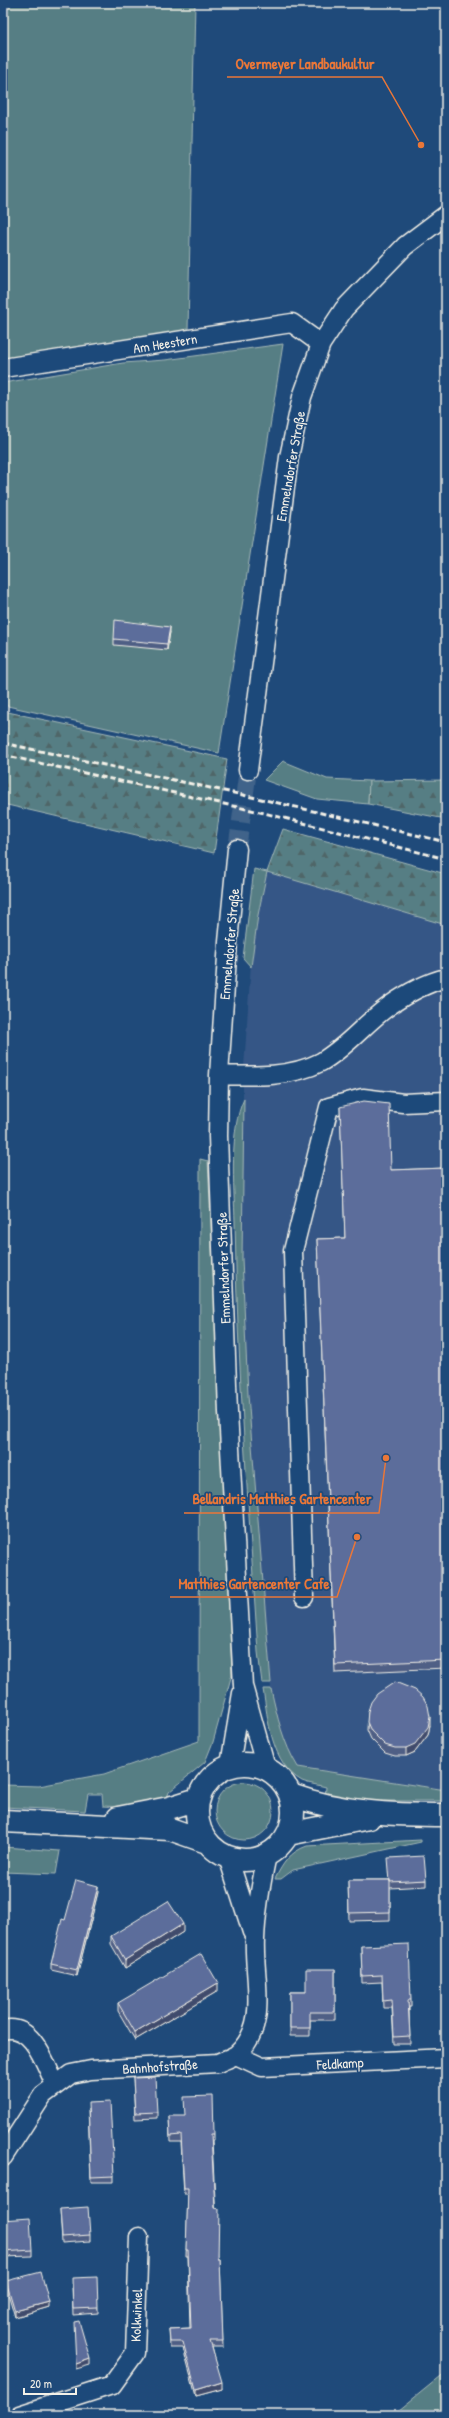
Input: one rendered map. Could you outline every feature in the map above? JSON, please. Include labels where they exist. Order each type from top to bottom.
[{"type":"main road","points":[[291,1795],[292,1822],[288,1834],[275,1850],[267,1855],[254,1859],[241,1860],[228,1857],[217,1851],[208,1842],[200,1829],[197,1814],[198,1799],[205,1784],[216,1773],[230,1765],[242,1763],[266,1768],[276,1775],[291,1795],[315,1804],[386,1814],[446,1815]]},
{"type":"main road","points":[[88,1824],[169,1808],[198,1799]]},
{"type":"main road","points":[[288,1834],[386,1814]]},
{"type":"main road","points":[[3,1821],[170,1829],[208,1842]]},
{"type":"street","name":"Emmelndorfer Straße","points":[[248,770],[289,458],[302,397],[322,344],[344,310],[405,246],[446,215]]},
{"type":"street","name":"Am Heestern","points":[[3,368],[292,323],[322,344]]},
{"type":"street","name":"Emmelndorfer Straße","points":[[230,1765],[243,1686],[228,1412],[218,1136],[219,1075],[228,942],[238,849]]},
{"type":"street","points":[[219,1075],[256,1076],[288,1073],[320,1062],[352,1040],[388,1006],[431,982],[446,978]]},
{"type":"street","points":[[304,1597],[293,1251],[329,1107],[363,1098],[403,1103],[446,1101]]},
{"type":"street","name":"Emmelndorfer Straße","points":[[243,1686],[266,1768]]},
{"type":"street","name":"Bahnhofstraße","points":[[3,2157],[43,2095],[55,2084],[71,2074],[91,2070],[218,2062],[236,2055],[250,2038],[258,2013],[254,1941],[261,1883],[267,1855]]},
{"type":"street","name":"Bahnhofstraße","points":[[228,1857],[254,1941]]},
{"type":"street","points":[[3,2030],[9,2028],[19,2030],[29,2038],[41,2053],[55,2084]]},
{"type":"street","name":"Feldkamp","points":[[236,2055],[262,2067],[446,2058]]},
{"type":"street","name":"Kolkwinkel","points":[[19,2415],[112,2385],[134,2353],[139,2237]]},
{"type":"shaded area","points":[[267,872],[446,925],[446,1790],[298,1767],[289,1753],[279,1725],[271,1689],[248,1395],[242,1258],[243,1083],[251,963],[258,915]]},
{"type":"shaded area","points":[[442,1723],[446,1723],[446,1752],[441,1744]]},
{"type":"green space","points":[[3,3],[195,3],[188,330],[3,362]]},
{"type":"green space","points":[[283,344],[219,753],[3,705],[3,383],[123,363],[165,360]]},
{"type":"green space","points":[[3,711],[227,759],[214,853],[3,804]]},
{"type":"green space","points":[[283,761],[327,779],[369,781],[368,804],[317,799],[264,780]]},
{"type":"green space","points":[[446,780],[446,819],[368,804],[369,781]]},
{"type":"green space","points":[[283,829],[446,874],[446,925],[267,872]]},
{"type":"green space","points":[[254,869],[267,872],[258,915],[251,967],[243,958]]},
{"type":"green space","points":[[244,1099],[242,1258],[248,1395],[271,1683],[262,1683],[258,1652],[238,1329],[234,1142],[239,1111]]},
{"type":"green space","points":[[200,1159],[208,1161],[232,1674],[213,1742],[205,1762],[169,1792],[167,1798],[123,1807],[103,1806],[102,1794],[88,1794],[85,1811],[3,1807],[3,1785],[39,1786],[104,1774],[199,1741]]},
{"type":"green space","points":[[263,1689],[271,1689],[284,1739],[298,1767],[446,1790],[446,1801],[381,1801],[325,1798],[326,1787],[302,1781],[284,1764],[277,1752],[269,1727]]},
{"type":"green space","points":[[244,1782],[255,1784],[268,1795],[271,1800],[273,1811],[271,1822],[260,1835],[255,1838],[244,1840],[233,1838],[220,1827],[217,1822],[215,1811],[217,1800],[228,1787],[233,1784]]},
{"type":"green space","points":[[421,1840],[421,1842],[293,1870],[281,1879],[275,1879],[288,1859],[296,1851],[307,1846]]},
{"type":"green space","points":[[3,1847],[60,1851],[56,1874],[3,1872]]},
{"type":"green space","points":[[446,2372],[446,2415],[393,2415]]},
{"type":"building","points":[[115,620],[170,627],[167,644],[114,639]]},
{"type":"building","points":[[364,1101],[389,1104],[391,1170],[446,1168],[446,1660],[335,1665],[317,1239],[345,1238],[340,1107]]},
{"type":"building","points":[[395,1682],[415,1690],[423,1697],[428,1706],[430,1717],[428,1727],[415,1744],[406,1748],[395,1748],[385,1745],[371,1731],[367,1722],[371,1702],[377,1694]]},
{"type":"building","points":[[424,1856],[426,1880],[390,1882],[388,1858]]},
{"type":"building","points":[[76,1880],[98,1886],[77,1970],[51,1964],[62,1919],[65,1920]]},
{"type":"building","points":[[348,1880],[390,1880],[390,1912],[349,1913]]},
{"type":"building","points":[[168,1901],[183,1924],[125,1960],[111,1936]]},
{"type":"building","points":[[409,1944],[411,2000],[408,2000],[410,2036],[394,2037],[392,2000],[383,2001],[382,1975],[362,1976],[361,1946]]},
{"type":"building","points":[[201,1954],[218,1983],[135,2032],[118,2003]]},
{"type":"building","points":[[306,1969],[335,1969],[335,2012],[310,2012],[310,2028],[290,2028],[290,1992],[306,1992]]},
{"type":"building","points":[[155,2077],[157,2112],[135,2113],[133,2078]]},
{"type":"building","points":[[213,2096],[214,2134],[211,2134],[215,2208],[219,2209],[218,2259],[220,2259],[223,2341],[210,2341],[222,2382],[196,2390],[183,2342],[170,2342],[169,2329],[191,2328],[188,2250],[186,2250],[188,2188],[184,2188],[181,2135],[170,2136],[169,2116],[185,2116],[184,2097]]},
{"type":"building","points":[[110,2102],[114,2176],[91,2177],[88,2103]]},
{"type":"building","points":[[88,2207],[90,2235],[62,2237],[60,2209]]},
{"type":"building","points":[[30,2218],[32,2250],[3,2252],[3,2220]]},
{"type":"building","points":[[41,2272],[49,2302],[15,2311],[6,2281]]},
{"type":"building","points":[[97,2277],[98,2308],[73,2309],[72,2278]]},
{"type":"building","points":[[79,2321],[90,2359],[76,2364],[74,2322]]},
{"type":"building","points":[[217,2411],[218,2415],[200,2415]]},
{"type":"tunnel","points":[[237,849],[248,770]]},
{"type":"railway","points":[[3,743],[261,799],[446,842]]},
{"type":"railway","points":[[3,755],[260,812],[446,859]]},
{"type":"place","name":"Overmeyer Landbaukultur","points":[[421,145]]},
{"type":"place","name":"Bellandris Matthies Gartencenter","points":[[386,1458]]},
{"type":"place","name":"Matthies Gartencenter Cafe","points":[[357,1537]]}]
